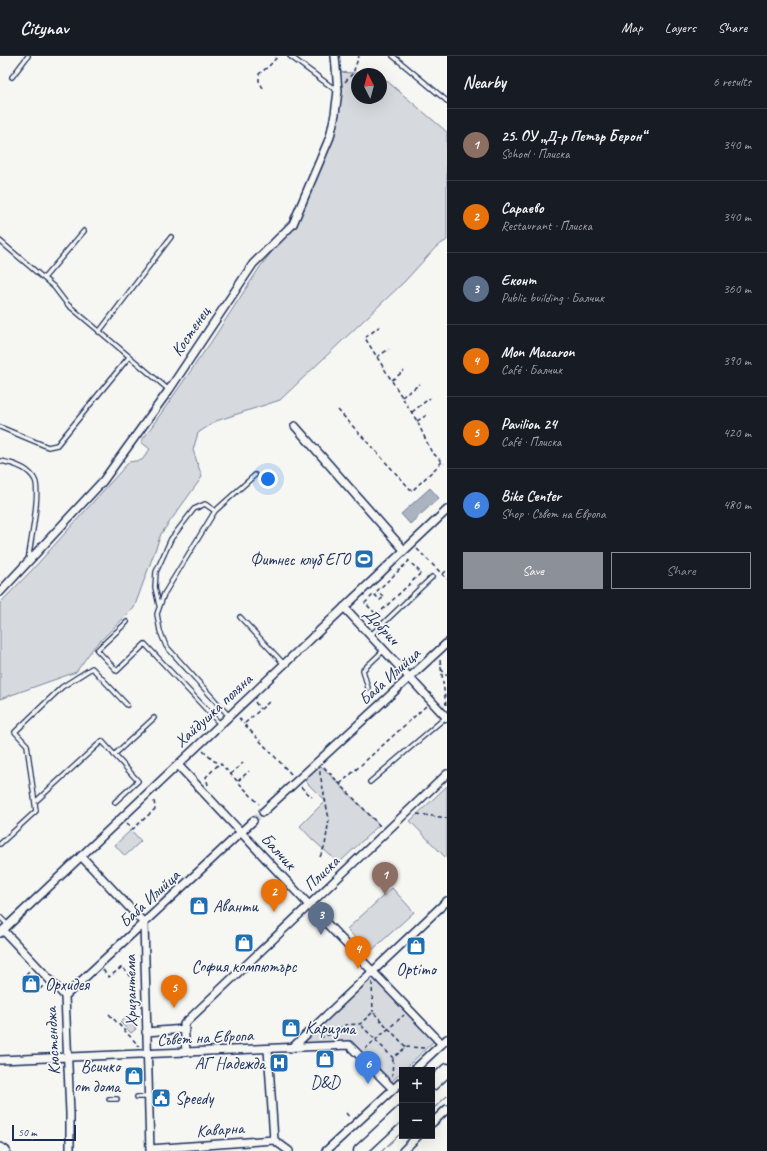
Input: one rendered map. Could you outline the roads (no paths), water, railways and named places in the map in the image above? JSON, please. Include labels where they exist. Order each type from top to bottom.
[{"type":"main road","points":[[435,1081],[447,1070]]},
{"type":"main road","points":[[360,1151],[399,1115]]},
{"type":"street","name":"Костенец","points":[[0,592],[103,481],[169,390],[253,264],[293,224],[330,136],[336,114],[338,92],[335,56]]},
{"type":"street","points":[[296,426],[403,552]]},
{"type":"street","name":"Хайдушка поляна","points":[[4,929],[447,510]]},
{"type":"street","name":"Добрич","points":[[344,607],[431,701],[447,715]]},
{"type":"street","name":"Баба Илийца","points":[[264,811],[447,643]]},
{"type":"street","name":"Балчик","points":[[178,765],[372,972],[445,1041]]},
{"type":"street","name":"Плиска","points":[[185,1029],[184,1024],[447,774]]},
{"type":"street","name":"Баба Илийца","points":[[65,996],[253,821]]},
{"type":"street","points":[[81,856],[144,923]]},
{"type":"street","points":[[292,1048],[447,901]]},
{"type":"street","name":"Хризантема","points":[[144,923],[150,1150]]},
{"type":"street","name":"Кюстенджа","points":[[4,929],[65,996],[70,1151]]},
{"type":"street","points":[[146,1032],[185,1029],[186,1052]]},
{"type":"street","points":[[417,1067],[445,1041]]},
{"type":"street","name":"Съвет на Европа","points":[[0,1060],[292,1048],[349,1044],[393,1089]]},
{"type":"street","points":[[268,1049],[274,1140],[289,1151]]},
{"type":"street","points":[[326,1151],[399,1084]]},
{"type":"street","points":[[435,1120],[447,1109]]},
{"type":"street","points":[[403,1151],[415,1139]]},
{"type":"street","name":"Каварна","points":[[150,1150],[274,1140]]},
{"type":"street","points":[[0,1148],[4,1151]]},
{"type":"street","points":[[0,1148],[13,1151]]},
{"type":"lane","points":[[12,77],[28,56]]},
{"type":"lane","points":[[290,56],[338,92]]},
{"type":"lane","points":[[393,56],[447,101]]},
{"type":"lane","points":[[44,278],[84,231]]},
{"type":"lane","points":[[100,332],[171,237]]},
{"type":"lane","points":[[0,241],[54,287],[67,304],[169,390]]},
{"type":"lane","points":[[0,427],[48,447],[57,445],[129,357]]},
{"type":"lane","points":[[0,461],[11,463],[24,469],[35,480],[37,491],[36,514],[27,563]]},
{"type":"lane","points":[[229,716],[166,646],[160,631],[156,614],[164,594],[215,511],[255,475]]},
{"type":"lane","points":[[159,606],[155,587],[156,572],[171,539],[194,509],[205,504],[215,511]]},
{"type":"lane","points":[[371,635],[432,577]]},
{"type":"lane","points":[[240,617],[284,664]]},
{"type":"lane","points":[[127,622],[97,650],[117,670],[145,644],[220,724]]},
{"type":"lane","points":[[368,688],[363,670],[384,650]]},
{"type":"lane","points":[[0,844],[36,811],[27,745],[15,732],[62,687],[92,668],[127,705]]},
{"type":"lane","points":[[370,782],[447,715]]},
{"type":"lane","points":[[114,755],[154,718]]},
{"type":"lane","points":[[35,802],[102,741],[138,781],[115,802]]},
{"type":"lane","points":[[0,917],[4,929]]},
{"type":"lane","points":[[137,1098],[148,1097]]},
{"type":"lane","points":[[109,1099],[117,1099]]},
{"type":"tunnel","points":[[253,821],[263,812]]},
{"type":"tram line","points":[[435,1107],[447,1096]]},
{"type":"tram line","points":[[382,1151],[399,1135]]},
{"type":"place","name":"Фитнес клуб ЕГО","points":[[364,559]]},
{"type":"place","name":"25. ОУ „Д-р Петър Берон“","points":[[385,895]]},
{"type":"place","name":"Аванти","points":[[199,906]]},
{"type":"place","name":"Сараево","points":[[274,912]]},
{"type":"place","name":"Еконт","points":[[321,935]]},
{"type":"place","name":"София компютърс","points":[[244,943]]},
{"type":"place","name":"Optimo","points":[[416,946]]},
{"type":"place","name":"Mon Macaron","points":[[358,969]]},
{"type":"place","name":"Орхидея","points":[[31,984]]},
{"type":"place","name":"Pavilion 24","points":[[174,1008]]},
{"type":"place","name":"Каризма","points":[[291,1028]]},
{"type":"place","name":"D&D","points":[[325,1059]]},
{"type":"place","name":"АГ Надежда","points":[[279,1063]]},
{"type":"place","name":"Всичко от дома","points":[[134,1076]]},
{"type":"place","name":"Bike Center","points":[[368,1084]]},
{"type":"place","name":"Speedy","points":[[161,1098]]}]
